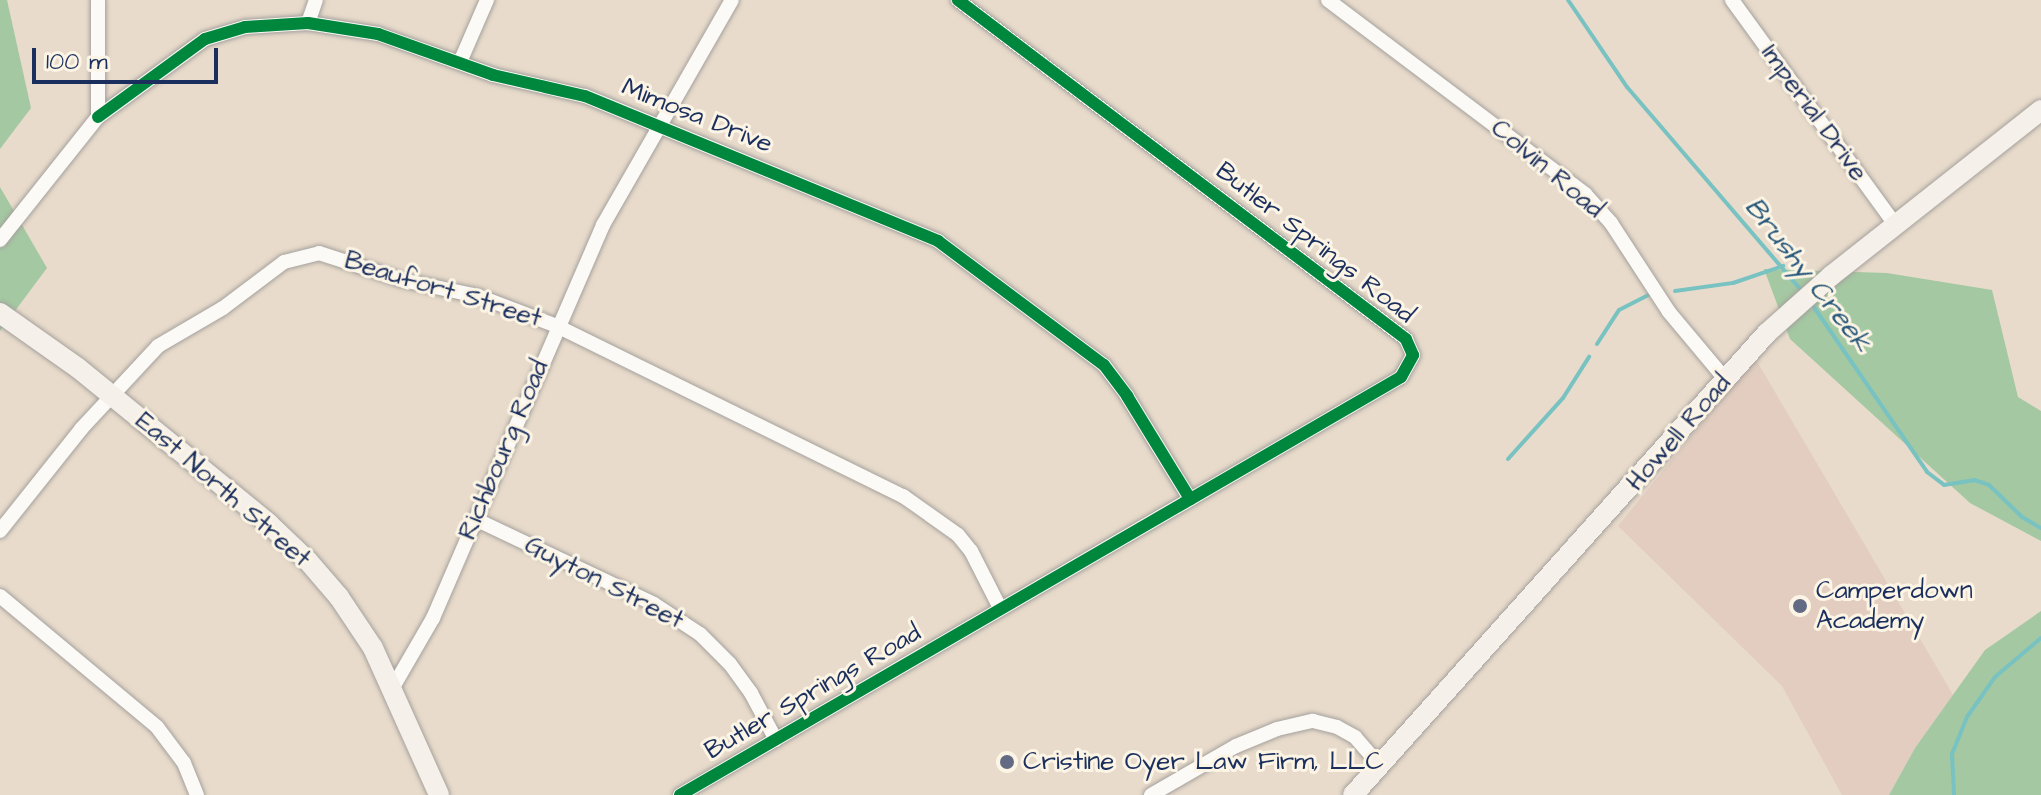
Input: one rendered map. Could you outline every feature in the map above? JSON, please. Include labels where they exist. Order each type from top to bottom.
[{"type":"main road","name":"Howell Road","points":[[1353,795],[1779,322],[1831,276],[2041,110]]},
{"type":"main road","name":"East North Street","points":[[0,313],[112,395],[269,524],[308,561],[369,641],[439,795]]},
{"type":"street","points":[[98,0],[98,117]]},
{"type":"street","points":[[308,23],[316,0]]},
{"type":"street","points":[[460,62],[487,0]]},
{"type":"street","name":"Richbourg Road","points":[[392,689],[433,618],[603,225],[732,0]]},
{"type":"street","name":"Butler Springs Road","points":[[680,795],[1401,377],[1413,355],[1406,339],[958,0]]},
{"type":"street","name":"Colvin Road","points":[[1328,0],[1585,194],[1611,223],[1669,312],[1725,379]]},
{"type":"street","name":"Imperial Drive","points":[[1732,0],[1896,226]]},
{"type":"street","name":"Mimosa Drive","points":[[0,240],[98,117],[205,39],[245,27],[308,23],[378,34],[493,75],[585,96],[908,226],[965,259],[1104,365],[1127,396],[1190,499]]},
{"type":"street","name":"Beaufort Street","points":[[0,531],[112,395],[158,346],[223,308],[284,262],[306,253],[328,254],[402,280],[478,296],[557,326],[696,392],[930,512],[971,551],[1000,608]]},
{"type":"street","name":"Guyton Street","points":[[475,519],[654,604],[700,634],[730,664],[751,693],[776,740]]},
{"type":"street","points":[[0,596],[157,727],[184,763],[197,795]]},
{"type":"street","points":[[1151,795],[1236,746],[1277,729],[1313,721],[1337,727],[1355,737],[1379,765]]},
{"type":"shaded area","name":"Camperdown Academy","points":[[1755,358],[1953,695],[1915,748],[1889,795],[1842,795],[1782,686],[1618,526]]},
{"type":"green space","points":[[0,0],[7,0],[31,108],[0,149]]},
{"type":"green space","points":[[0,187],[47,268],[0,331]]},
{"type":"green space","points":[[1764,269],[1887,273],[1992,290],[2018,397],[2041,411],[2041,541],[1970,503],[1790,339]]},
{"type":"green space","points":[[2041,611],[2041,795],[1889,795],[1915,748],[1985,650]]},
{"type":"waterway","name":"Brushy Creek","points":[[1568,0],[1627,87],[1803,292]]},
{"type":"waterway","points":[[1675,291],[1733,283],[1783,266]]},
{"type":"waterway","points":[[1597,344],[1619,310],[1648,295]]},
{"type":"waterway","name":"Brushy Creek","points":[[1811,303],[1927,472],[1944,485],[1974,480],[1989,485],[2022,517],[2041,528]]},
{"type":"waterway","points":[[1508,459],[1563,398],[1589,357]]},
{"type":"waterway","points":[[1954,795],[1952,754],[1967,717],[1995,677],[2041,638]]},
{"type":"cycle path","points":[[680,795],[1401,377],[1413,355],[1406,339],[958,0]]},
{"type":"cycle path","points":[[98,117],[205,39],[245,27],[308,23],[378,34],[493,75],[585,96],[938,241],[1104,365],[1127,396],[1190,499]]},
{"type":"place","name":"Camperdown Academy","points":[[1800,606]]},
{"type":"place","name":"Cristine Oyer Law Firm, LLC","points":[[1007,762]]}]
